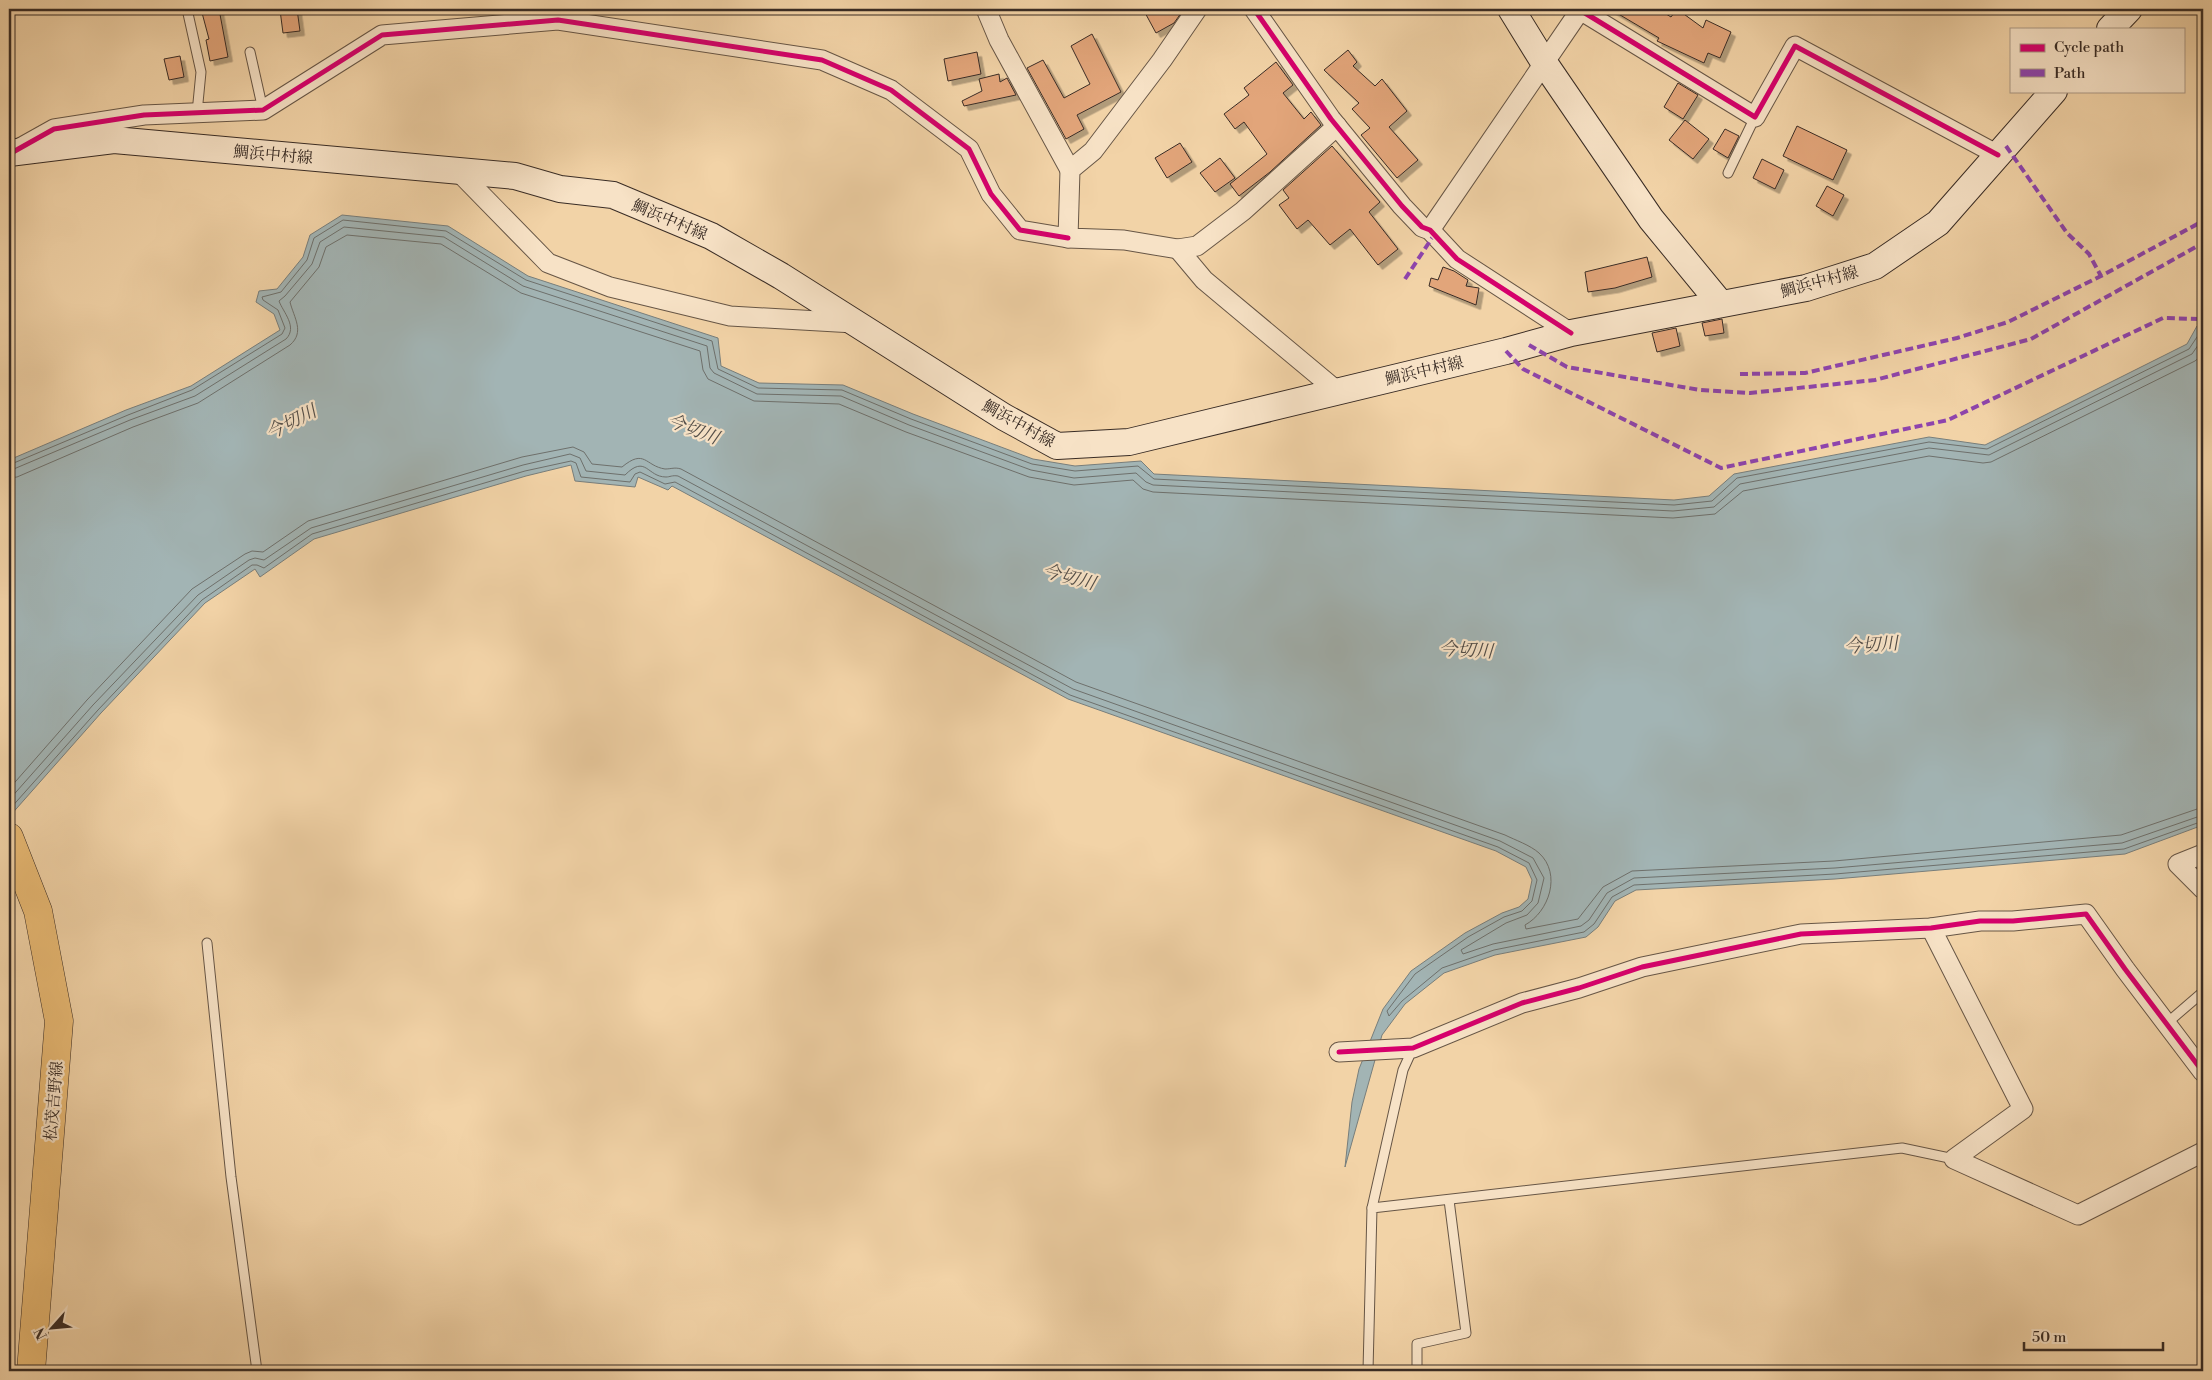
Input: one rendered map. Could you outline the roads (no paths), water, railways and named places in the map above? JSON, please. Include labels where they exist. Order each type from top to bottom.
[{"type":"main road","points":[[1512,9],[1545,64],[1651,219],[1720,303]]},
{"type":"main road","points":[[2111,28],[2129,9]]},
{"type":"main road","name":"鯛浜中村線","points":[[11,152],[114,140],[515,176],[560,189],[613,195],[711,236],[781,276],[1004,417],[1057,446],[1129,442],[1506,351],[1571,333],[1806,288],[1875,266],[1938,223],[2053,92]]},
{"type":"main road","name":"松茂吉野線","points":[[9,837],[38,911],[59,1021],[31,1371]]},
{"type":"street","points":[[986,9],[999,40],[1070,170],[1068,238]]},
{"type":"street","points":[[1070,170],[1093,151],[1162,60],[1197,9]]},
{"type":"street","points":[[1254,9],[1336,126],[1402,206],[1422,227],[1430,230],[1457,259],[1571,333]]},
{"type":"street","points":[[1430,230],[1581,9],[1755,117],[1795,46],[1998,155]]},
{"type":"street","points":[[11,152],[54,129],[144,115],[263,110],[382,35],[558,20],[822,60],[891,90],[969,149],[991,194],[1020,230],[1068,238],[1124,240],[1178,249],[1197,246],[1243,211],[1336,126]]},
{"type":"street","points":[[458,170],[548,263],[610,287],[730,316],[855,324]]},
{"type":"street","points":[[1178,249],[1204,280],[1337,391]]},
{"type":"street","points":[[2203,854],[2178,864],[2203,889]]},
{"type":"street","points":[[1339,1052],[1412,1048],[1522,1003],[1579,988],[1642,967],[1800,934],[1931,928],[1980,921],[2013,921],[2086,914],[2203,1072]]},
{"type":"street","points":[[1931,928],[2023,1109],[1954,1159],[2078,1215],[2203,1152]]},
{"type":"lane","points":[[187,9],[200,72],[196,113]]},
{"type":"lane","points":[[250,52],[263,110]]},
{"type":"lane","points":[[1728,173],[1755,117]]},
{"type":"lane","points":[[207,942],[231,1177],[257,1371]]},
{"type":"lane","points":[[2167,1023],[2203,992]]},
{"type":"lane","points":[[1368,1371],[1372,1208],[1403,1070],[1412,1048]]},
{"type":"lane","points":[[1372,1208],[1902,1148],[1954,1159]]},
{"type":"lane","points":[[1416,1369],[1417,1344],[1466,1333],[1449,1200]]},
{"type":"water","name":"今切川","points":[[342,215],[448,226],[528,276],[718,338],[721,366],[759,383],[843,385],[913,414],[1033,459],[1075,466],[1141,461],[1154,474],[1674,500],[1709,496],[1734,474],[1929,437],[1985,445],[2187,344],[2197,326],[2203,323],[2203,825],[2125,854],[1835,879],[1636,890],[1615,901],[1598,927],[1586,937],[1495,955],[1444,973],[1405,1004],[1382,1035],[1345,1167],[1352,1102],[1359,1069],[1383,1009],[1411,971],[1465,933],[1502,913],[1519,907],[1528,899],[1532,880],[1526,867],[1496,851],[1068,699],[672,486],[668,490],[638,477],[635,487],[575,481],[571,465],[526,476],[314,539],[260,577],[255,569],[205,603],[101,713],[9,817],[9,460],[126,410],[191,386],[280,330],[274,314],[256,302],[259,291],[277,289],[303,257],[310,235]]}]
